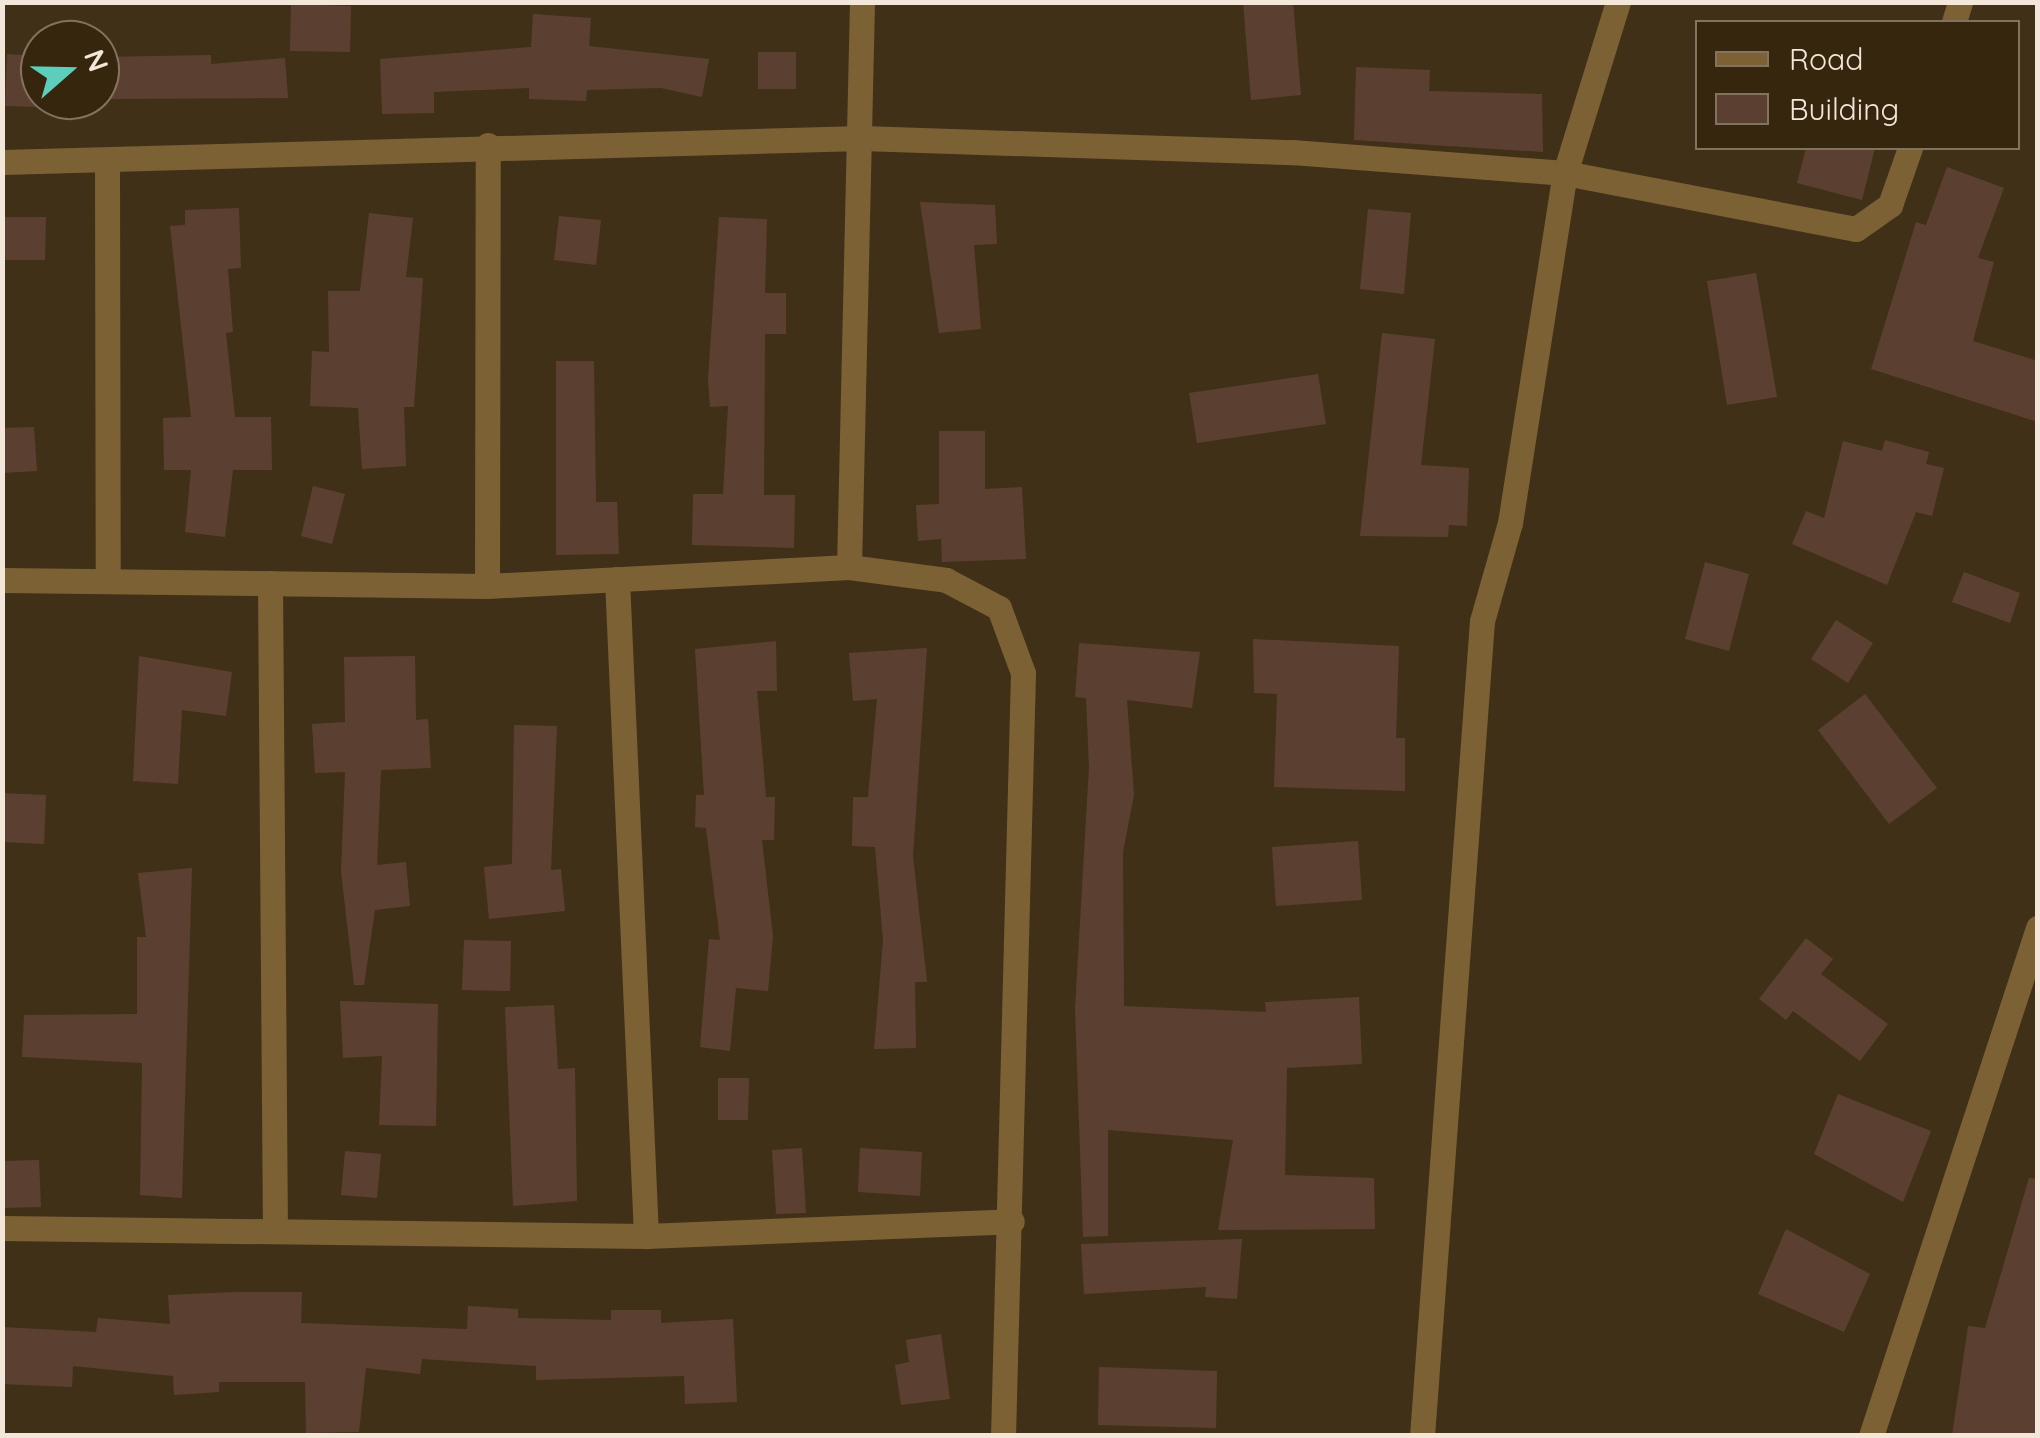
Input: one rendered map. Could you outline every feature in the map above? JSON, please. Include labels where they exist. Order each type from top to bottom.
[{"type":"street","points":[[849,567],[862,138],[862,2]]},
{"type":"street","points":[[1422,1436],[1482,621],[1510,523],[1565,172],[1618,2]]},
{"type":"street","points":[[2,162],[488,145],[862,138],[1292,152],[1565,172],[1856,228],[1890,204],[1909,150]]},
{"type":"street","points":[[487,586],[488,145]]},
{"type":"street","points":[[108,160],[108,578]]},
{"type":"street","points":[[2,580],[108,578],[487,586],[849,567],[946,580],[998,608],[1023,673],[1012,1221],[1002,1436]]},
{"type":"street","points":[[617,579],[646,1236]]},
{"type":"street","points":[[270,583],[275,1231]]},
{"type":"street","points":[[1870,1436],[2038,928]]},
{"type":"street","points":[[2,1228],[646,1236],[1012,1221]]},
{"type":"building","points":[[1243,2],[1293,2],[1301,95],[1251,100]]},
{"type":"building","points":[[291,4],[351,6],[350,52],[290,51]]},
{"type":"building","points":[[533,14],[591,18],[589,46],[709,59],[702,97],[661,88],[587,90],[586,101],[529,99],[529,88],[434,92],[434,113],[382,114],[380,59],[531,47]]},
{"type":"building","points":[[758,52],[796,52],[796,89],[758,89]]},
{"type":"building","points":[[7,54],[20,55],[20,106],[5,106]]},
{"type":"building","points":[[211,55],[211,64],[285,58],[288,98],[120,99],[120,57]]},
{"type":"building","points":[[1356,67],[1430,70],[1429,91],[1542,94],[1543,152],[1354,140]]},
{"type":"building","points":[[1805,150],[1874,150],[1862,200],[1797,183]]},
{"type":"building","points":[[1947,167],[2004,188],[1978,258],[1994,262],[1973,341],[2038,361],[2038,422],[1871,369],[1916,222],[1926,225]]},
{"type":"building","points":[[920,202],[995,205],[997,244],[974,245],[981,329],[939,333]]},
{"type":"building","points":[[239,208],[241,268],[228,269],[233,332],[226,333],[235,417],[271,417],[272,470],[233,470],[225,537],[185,532],[191,470],[164,470],[163,418],[191,417],[170,226],[185,225],[185,210]]},
{"type":"building","points":[[1368,209],[1411,213],[1404,294],[1360,289]]},
{"type":"building","points":[[369,213],[413,218],[406,277],[423,278],[414,407],[404,407],[406,466],[362,469],[358,408],[310,406],[312,351],[329,352],[328,291],[360,291]]},
{"type":"building","points":[[559,216],[601,220],[596,265],[554,260]]},
{"type":"building","points":[[2,217],[46,217],[45,260],[2,260]]},
{"type":"building","points":[[719,217],[767,219],[765,293],[786,293],[786,334],[765,334],[764,495],[795,495],[794,548],[692,545],[693,494],[723,494],[728,406],[710,407],[708,379]]},
{"type":"building","points":[[1756,273],[1777,397],[1727,405],[1707,281]]},
{"type":"building","points":[[1382,333],[1435,339],[1421,465],[1469,468],[1467,526],[1449,525],[1448,537],[1360,536]]},
{"type":"building","points":[[556,361],[594,361],[596,502],[617,502],[619,554],[556,555]]},
{"type":"building","points":[[1318,374],[1326,424],[1197,443],[1189,393]]},
{"type":"building","points":[[34,427],[37,471],[2,473],[2,428]]},
{"type":"building","points":[[939,431],[985,431],[985,489],[1022,487],[1026,559],[942,562],[941,539],[918,541],[916,505],[939,504]]},
{"type":"building","points":[[1885,440],[1929,452],[1926,464],[1944,468],[1932,516],[1916,512],[1887,585],[1792,544],[1806,511],[1824,518],[1843,441],[1882,451]]},
{"type":"building","points":[[313,486],[345,494],[332,544],[301,536]]},
{"type":"building","points":[[1705,562],[1749,574],[1729,651],[1685,639]]},
{"type":"building","points":[[1964,572],[2020,593],[2010,623],[1952,602]]},
{"type":"building","points":[[1836,620],[1873,643],[1848,683],[1811,659]]},
{"type":"building","points":[[1253,639],[1399,646],[1396,738],[1405,738],[1405,791],[1274,787],[1277,694],[1254,693]]},
{"type":"building","points":[[776,641],[777,691],[757,691],[766,797],[775,797],[774,840],[762,840],[773,936],[768,991],[736,988],[730,1051],[700,1047],[709,939],[720,940],[706,828],[695,827],[696,795],[704,795],[695,649]]},
{"type":"building","points":[[1079,643],[1200,652],[1192,708],[1127,700],[1134,795],[1123,852],[1124,1006],[1266,1012],[1265,1002],[1359,997],[1362,1064],[1287,1068],[1285,1175],[1374,1178],[1375,1229],[1218,1230],[1233,1140],[1108,1130],[1108,1236],[1083,1237],[1075,1008],[1089,767],[1086,698],[1075,697]]},
{"type":"building","points":[[927,648],[913,856],[927,982],[915,982],[916,1048],[874,1049],[883,940],[875,847],[852,846],[853,797],[868,797],[877,699],[853,701],[849,653]]},
{"type":"building","points":[[139,656],[232,672],[226,716],[182,710],[178,784],[133,781]]},
{"type":"building","points":[[415,656],[416,720],[428,719],[431,768],[381,770],[377,865],[406,862],[410,906],[375,910],[364,985],[354,985],[341,871],[345,772],[315,773],[312,724],[345,722],[344,657]]},
{"type":"building","points":[[1865,694],[1937,788],[1889,824],[1818,730]]},
{"type":"building","points":[[514,725],[557,726],[551,870],[561,869],[565,911],[489,919],[484,867],[512,864]]},
{"type":"building","points":[[2,793],[46,795],[44,844],[2,842]]},
{"type":"building","points":[[1358,841],[1362,900],[1276,906],[1272,847]]},
{"type":"building","points":[[192,868],[182,1198],[140,1195],[142,1063],[22,1057],[24,1015],[137,1014],[137,937],[146,937],[138,873]]},
{"type":"building","points":[[1806,938],[1833,959],[1821,974],[1888,1024],[1860,1061],[1793,1011],[1786,1020],[1759,999]]},
{"type":"building","points":[[464,940],[511,941],[510,991],[462,990]]},
{"type":"building","points":[[340,1001],[438,1004],[436,1126],[379,1125],[382,1056],[343,1058]]},
{"type":"building","points":[[554,1005],[558,1069],[575,1068],[577,1201],[513,1206],[505,1007]]},
{"type":"building","points":[[718,1078],[749,1078],[748,1120],[718,1120]]},
{"type":"building","points":[[1838,1094],[1931,1131],[1903,1202],[1814,1154]]},
{"type":"building","points":[[802,1148],[806,1213],[776,1214],[772,1150]]},
{"type":"building","points":[[860,1148],[922,1152],[920,1196],[858,1192]]},
{"type":"building","points":[[345,1151],[381,1154],[377,1198],[341,1195]]},
{"type":"building","points":[[39,1160],[41,1207],[2,1208],[2,1161]]},
{"type":"building","points":[[2029,1178],[2038,1179],[2038,1436],[1952,1436],[1968,1326],[1985,1328]]},
{"type":"building","points":[[1786,1229],[1870,1274],[1844,1332],[1758,1294]]},
{"type":"building","points":[[1242,1239],[1237,1299],[1205,1297],[1206,1287],[1084,1294],[1081,1244]]},
{"type":"building","points":[[302,1292],[301,1323],[467,1329],[468,1306],[518,1309],[518,1318],[611,1320],[611,1310],[661,1310],[661,1323],[733,1319],[737,1402],[685,1404],[684,1376],[536,1380],[536,1366],[422,1359],[420,1374],[366,1368],[359,1432],[306,1433],[305,1382],[219,1382],[219,1392],[174,1395],[173,1376],[73,1366],[72,1387],[2,1384],[2,1327],[96,1332],[98,1318],[170,1324],[168,1295]]},
{"type":"building","points":[[941,1334],[950,1399],[901,1405],[895,1365],[909,1362],[906,1340]]},
{"type":"building","points":[[1099,1367],[1217,1371],[1216,1428],[1098,1425]]}]
